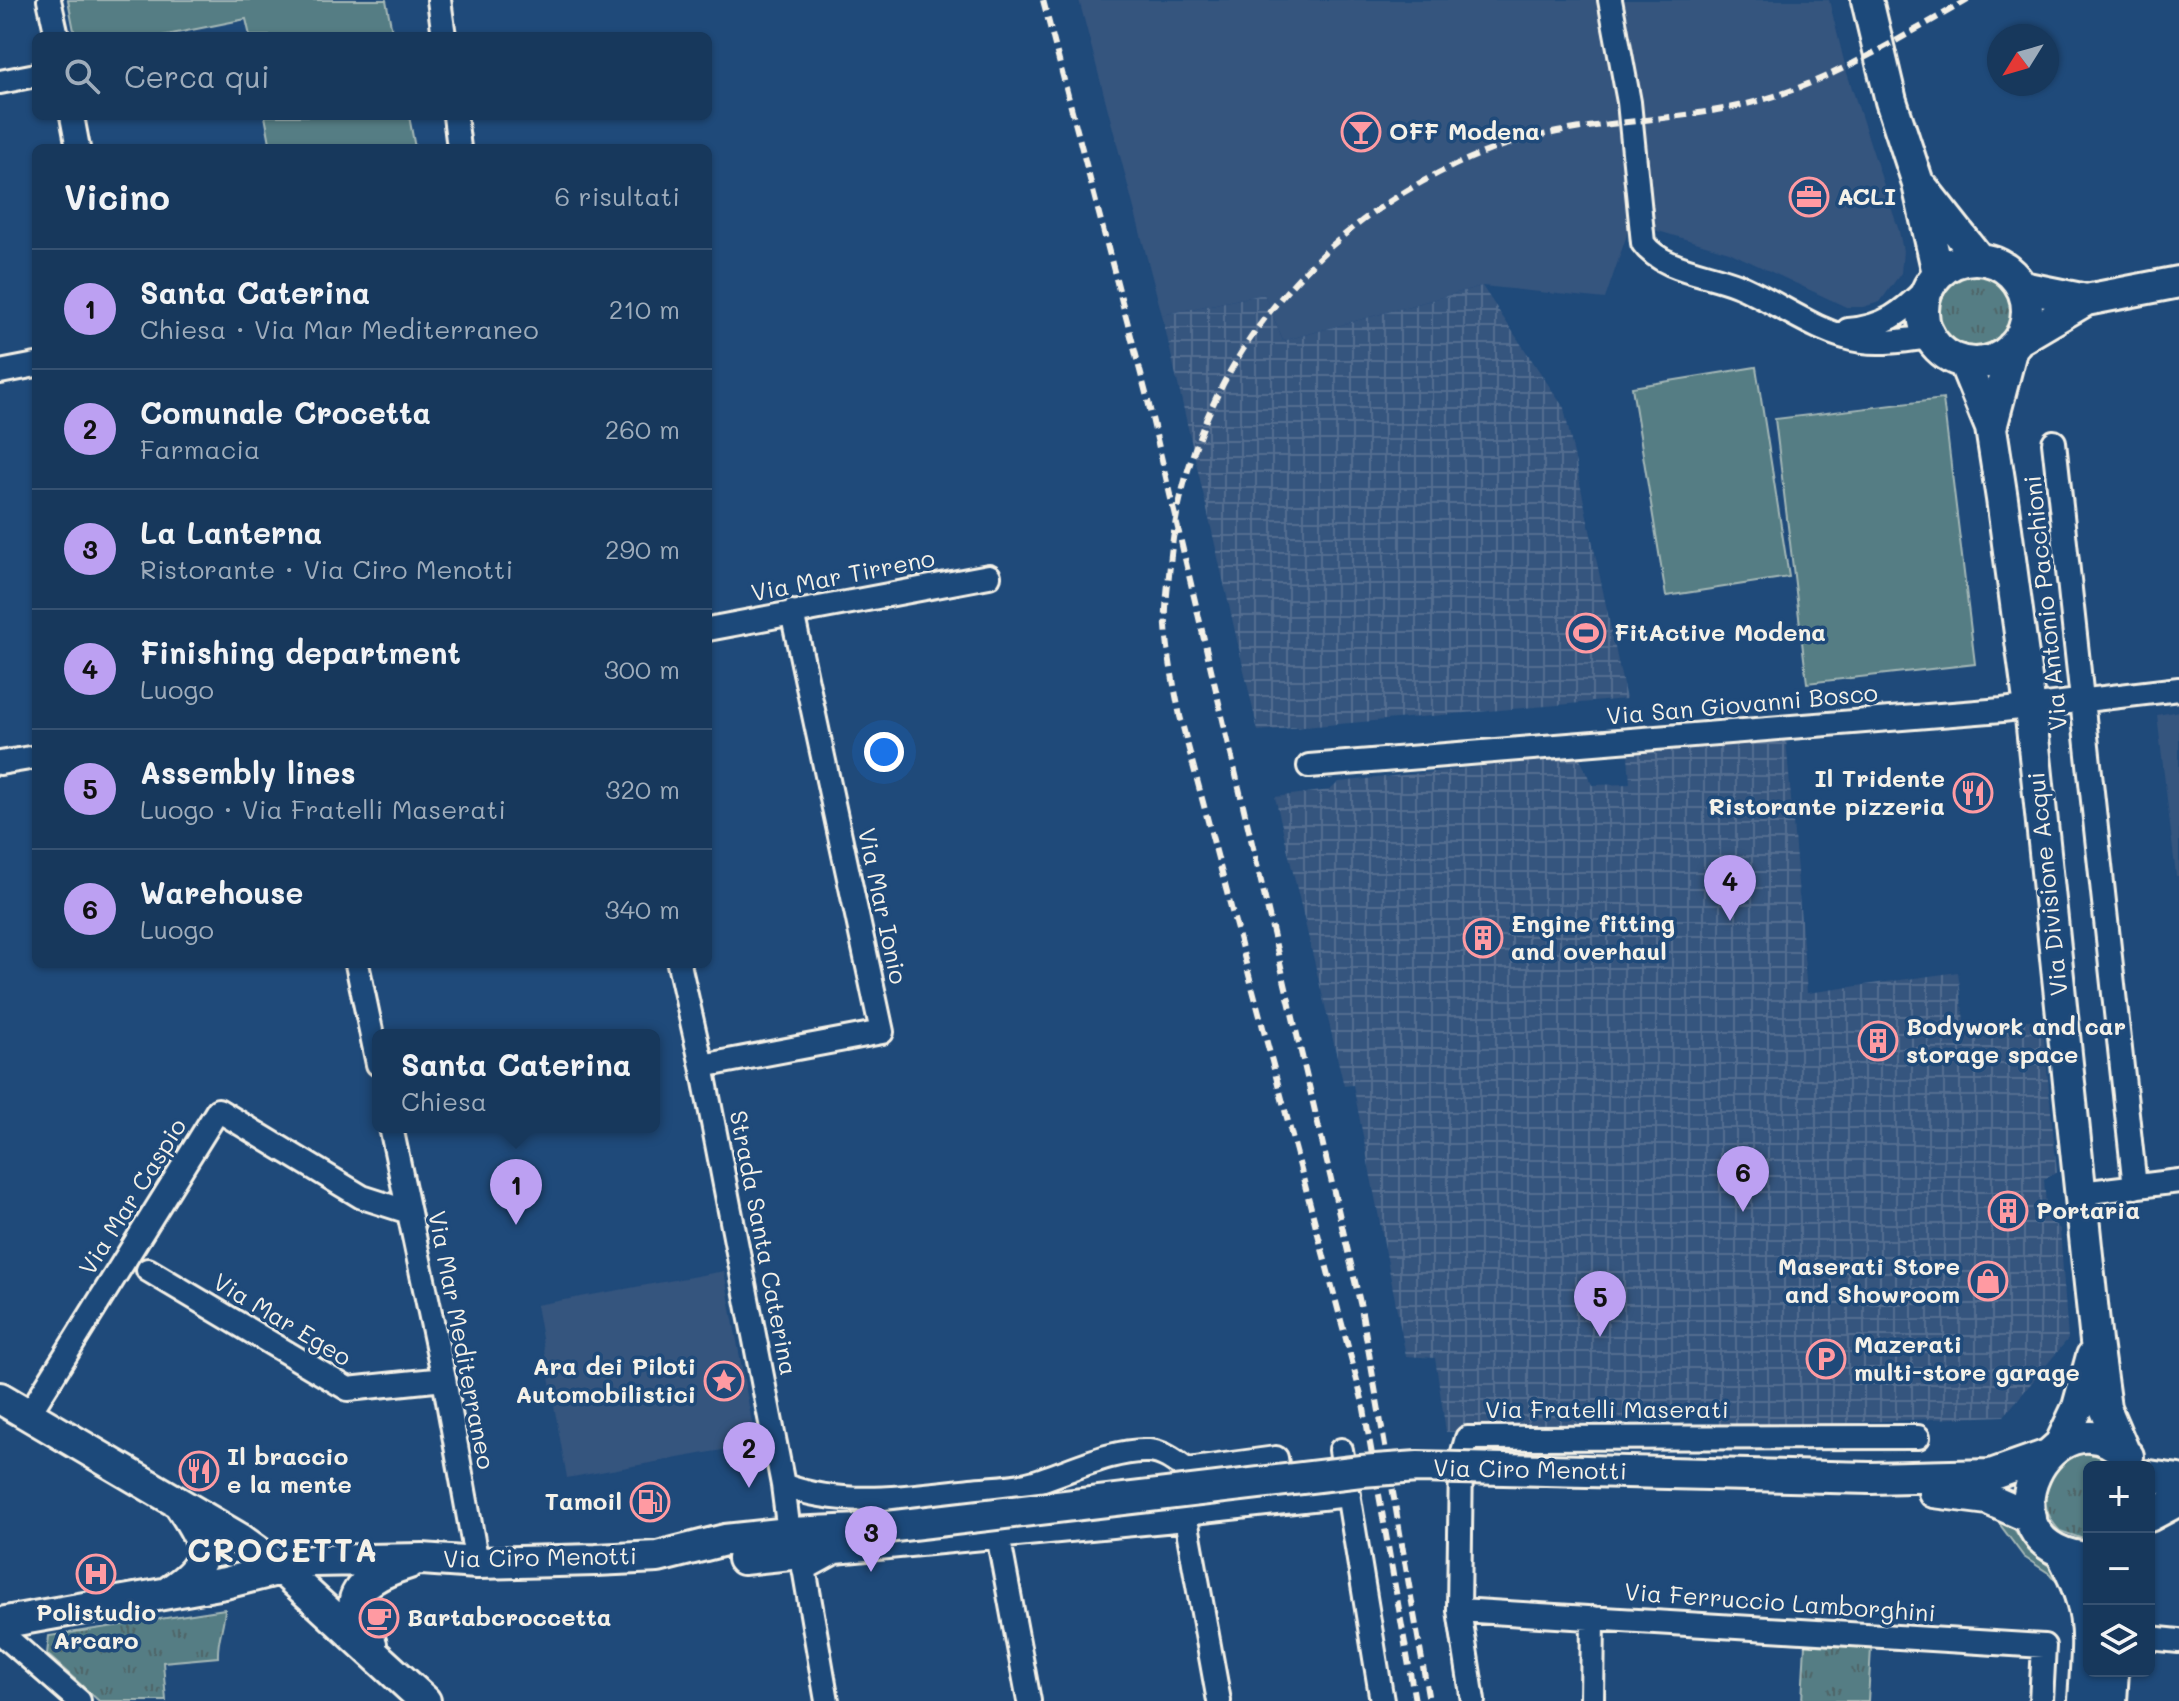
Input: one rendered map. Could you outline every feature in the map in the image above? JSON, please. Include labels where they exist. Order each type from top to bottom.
[{"type":"main road","points":[[1867,0],[1891,101],[1917,180],[1933,280],[1923,319],[1930,337],[1940,350],[1964,362],[1992,360],[2086,300],[2179,282]]},
{"type":"main road","points":[[1917,180],[1979,259]]},
{"type":"main road","points":[[1933,280],[1959,261],[1979,259],[2000,265],[2022,287],[2027,311],[2015,344]]},
{"type":"main road","points":[[2022,287],[2086,300]]},
{"type":"main road","name":"Via Divisione Acqui","points":[[1991,428],[2015,344]]},
{"type":"main road","name":"Via Divisione Acqui","points":[[1964,362],[1991,428],[2030,708],[2105,1408],[2130,1459]]},
{"type":"main road","name":"Via Divisione Acqui","points":[[2031,1518],[2029,1485],[2078,1407],[2096,1342]]},
{"type":"main road","points":[[0,1398],[177,1502],[279,1567],[425,1701]]},
{"type":"main road","name":"Via Ciro Menotti","points":[[0,1623],[225,1583],[312,1561],[422,1559],[477,1563],[658,1557],[725,1540],[798,1552],[861,1530],[1361,1471],[1418,1467],[1870,1478],[1991,1475],[2086,1439],[2112,1445],[2130,1459]]},
{"type":"main road","points":[[2155,1477],[2179,1480]]},
{"type":"main road","name":"Via Ciro Menotti","points":[[1870,1478],[1988,1499],[2031,1518]]},
{"type":"main road","points":[[2155,1513],[2179,1500]]},
{"type":"main road","points":[[168,1592],[194,1575],[204,1557],[201,1537],[177,1502]]},
{"type":"main road","points":[[2031,1518],[2038,1532],[2075,1555],[2088,1614],[2084,1701]]},
{"type":"main road","name":"Via Ciro Menotti","points":[[376,1657],[354,1608],[358,1592],[384,1571],[422,1559]]},
{"type":"main road","points":[[2111,1701],[2113,1677]]},
{"type":"street","points":[[49,0],[56,32]]},
{"type":"street","points":[[439,0],[443,32]]},
{"type":"street","points":[[1610,0],[1629,102],[1643,243],[1658,258],[1738,285],[1830,331],[1863,341],[1930,337]]},
{"type":"street","points":[[0,82],[32,76]]},
{"type":"street","points":[[73,120],[77,144]]},
{"type":"street","points":[[456,120],[458,144]]},
{"type":"street","points":[[1830,331],[1874,327],[1897,317],[1933,280]]},
{"type":"street","points":[[0,372],[32,366]]},
{"type":"street","name":"Via Antonio Pacchioni","points":[[2054,442],[2135,1187]]},
{"type":"street","name":"Via Mar Tirreno","points":[[712,628],[989,576]]},
{"type":"street","name":"Via Mar Ionio","points":[[702,1066],[882,1032],[792,612]]},
{"type":"street","name":"Via San Giovanni Bosco","points":[[1309,766],[2030,708],[2179,689]]},
{"type":"street","points":[[0,763],[32,758]]},
{"type":"street","points":[[358,968],[372,1035]]},
{"type":"street","name":"Strada Santa Caterina","points":[[680,968],[827,1701]]},
{"type":"street","name":"Via Mar Caspio","points":[[29,1414],[218,1110],[362,1197],[409,1212]]},
{"type":"street","name":"Via Mar Mediterraneo","points":[[392,1133],[444,1379],[477,1563]]},
{"type":"street","points":[[2081,1193],[2179,1181]]},
{"type":"street","name":"Via Mar Egeo","points":[[148,1270],[348,1389],[444,1379]]},
{"type":"street","name":"Via Fratelli Maserati","points":[[1473,1701],[1459,1610],[1461,1459],[1467,1438],[1918,1437]]},
{"type":"street","points":[[1341,1450],[1382,1701]]},
{"type":"street","points":[[783,1485],[805,1493],[848,1499],[900,1498],[1030,1483],[1092,1462],[1149,1451],[1171,1458],[1187,1470],[1276,1458],[1284,1502]]},
{"type":"street","points":[[1187,1470],[1190,1516],[1219,1701]]},
{"type":"street","name":"Via Ciro Menotti","points":[[798,1552],[835,1552],[1190,1516],[1349,1495]]},
{"type":"street","points":[[998,1535],[1029,1701]]},
{"type":"street","name":"Via Ferruccio Lamborghini","points":[[1459,1610],[2044,1646],[2041,1701]]},
{"type":"street","points":[[1592,1701],[1593,1618]]},
{"type":"street","points":[[0,1632],[79,1701]]},
{"type":"street","points":[[2155,1639],[2179,1641]]},
{"type":"shaded area","points":[[1079,0],[1829,0],[1847,73],[1899,231],[1903,251],[1901,273],[1880,302],[1863,307],[1846,307],[1729,252],[1631,223],[1605,299],[1482,286],[1283,341],[1264,294],[1162,315]]},
{"type":"shaded area","points":[[1482,286],[1564,408],[1626,699],[1258,731],[1162,315],[1264,294],[1283,341]]},
{"type":"shaded area","points":[[2179,711],[2179,876],[2176,876],[2157,715]]},
{"type":"shaded area","points":[[1786,738],[1807,993],[1958,972],[1965,1029],[2042,1018],[2057,1172],[2044,1180],[2047,1217],[2060,1229],[2068,1339],[2004,1416],[1719,1428],[1718,1409],[1504,1431],[1446,1432],[1435,1358],[1406,1356],[1353,1085],[1344,1086],[1275,797],[1330,790],[1339,782],[1579,756],[1592,785],[1630,784],[1628,755]]},
{"type":"shaded area","points":[[724,1271],[756,1444],[567,1478],[536,1305]]},
{"type":"green space","points":[[68,0],[386,0],[392,32],[249,32],[246,19],[182,32],[74,32]]},
{"type":"green space","points":[[266,120],[410,120],[414,144],[270,144]]},
{"type":"green space","points":[[1967,267],[1983,267],[2006,279],[2015,293],[2018,310],[2015,327],[2006,341],[1983,353],[1967,353],[1951,346],[1939,334],[1932,318],[1932,302],[1939,286],[1951,274]]},
{"type":"green space","points":[[1756,367],[1789,577],[1666,596],[1632,387]]},
{"type":"green space","points":[[1943,399],[1975,664],[1807,683],[1775,419]]},
{"type":"green space","points":[[2085,1453],[2111,1461],[2083,1461],[2083,1539],[2060,1531],[2046,1508],[2047,1484],[2052,1473],[2071,1457]]},
{"type":"green space","points":[[1992,1514],[2006,1517],[2029,1551],[2057,1572],[2062,1588],[2050,1574],[2024,1557]]},
{"type":"green space","points":[[225,1609],[218,1657],[163,1662],[166,1701],[99,1701],[47,1654],[49,1636]]},
{"type":"green space","points":[[1805,1644],[1871,1648],[1868,1701],[1802,1701]]},
{"type":"railway","points":[[1043,0],[1148,401],[1361,1307],[1429,1701]]},
{"type":"railway","points":[[1415,1701],[1363,1403],[1180,716],[1172,671],[1166,618],[1170,565],[1181,496],[1202,430],[1232,368],[1270,311],[1316,260],[1368,216],[1427,179],[1521,140],[1711,111],[1772,97],[1858,61],[1968,0]]},
{"type":"place","name":"OFF Modena","points":[[1361,132]]},
{"type":"place","name":"ACLI","points":[[1809,197]]},
{"type":"place","name":"FitActive Modena","points":[[1586,633]]},
{"type":"place","name":"Il Tridente Ristorante pizzeria","points":[[1973,793]]},
{"type":"place","name":"Finishing department","points":[[1730,921]]},
{"type":"place","name":"Engine fitting and overhaul","points":[[1483,938]]},
{"type":"place","name":"Bodywork and car storage space","points":[[1878,1041]]},
{"type":"place","name":"Portaria","points":[[2008,1211]]},
{"type":"place","name":"Warehouse","points":[[1743,1212]]},
{"type":"place","name":"Santa Caterina","points":[[516,1225]]},
{"type":"place","name":"Maserati Store and Showroom","points":[[1988,1281]]},
{"type":"place","name":"Assembly lines","points":[[1600,1337]]},
{"type":"place","name":"Mazerati multi-store garage","points":[[1826,1359]]},
{"type":"place","name":"Ara dei Piloti Automobilistici","points":[[724,1381]]},
{"type":"place","name":"Il braccio e la mente","points":[[199,1471]]},
{"type":"place","name":"Comunale Crocetta","points":[[749,1488]]},
{"type":"place","name":"Tamoil","points":[[650,1502]]},
{"type":"place","name":"La Lanterna","points":[[871,1572]]},
{"type":"place","name":"Polistudio Arcaro","points":[[96,1574]]},
{"type":"place","name":"Bartabcroccetta","points":[[379,1618]]},
{"type":"district","name":"CROCETTA","points":[[283,1551]]}]
